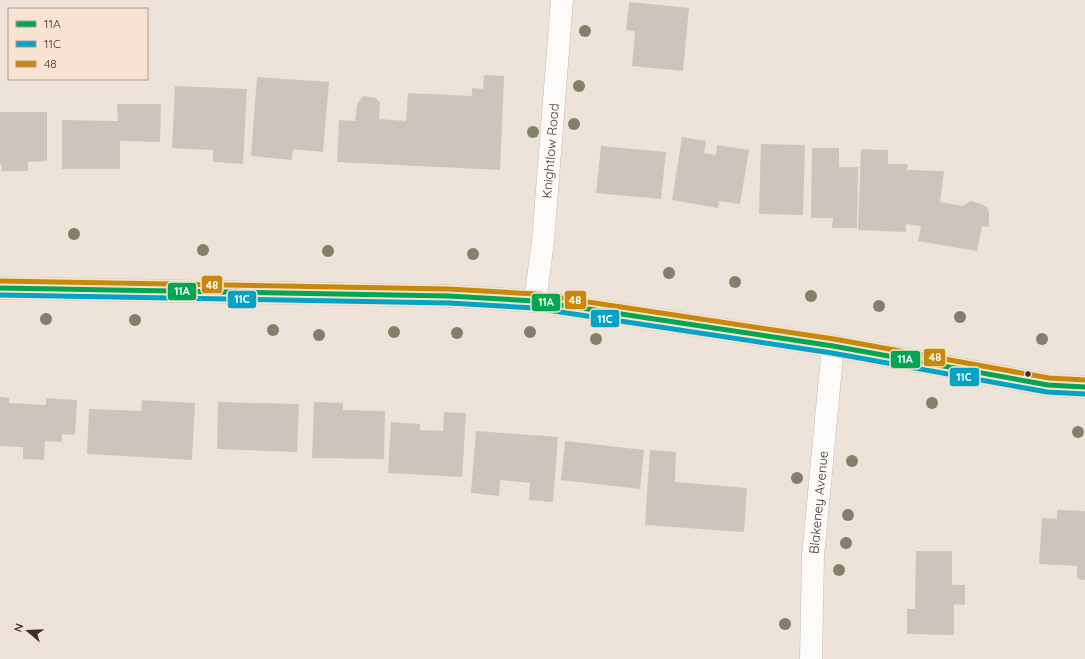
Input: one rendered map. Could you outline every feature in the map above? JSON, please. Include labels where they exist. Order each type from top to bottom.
[{"type":"main road","points":[[0,288],[450,296],[535,301],[833,346],[1048,385],[1085,387]]},
{"type":"street","name":"Knightlow Road","points":[[535,301],[543,241],[562,0]]},
{"type":"street","name":"Blakeney Avenue","points":[[811,659],[813,556],[833,346]]},
{"type":"building","points":[[629,2],[689,8],[683,71],[632,66],[635,31],[626,30]]},
{"type":"building","points":[[484,75],[504,76],[500,170],[337,162],[339,120],[355,121],[357,104],[363,96],[375,98],[380,102],[379,119],[406,121],[408,93],[472,96],[472,88],[483,89]]},
{"type":"building","points":[[257,77],[329,82],[323,152],[293,149],[292,160],[251,156]]},
{"type":"building","points":[[175,86],[247,89],[243,164],[213,162],[213,150],[172,148]]},
{"type":"building","points":[[117,104],[161,104],[160,142],[120,141],[120,169],[62,169],[62,120],[118,121]]},
{"type":"building","points":[[0,112],[47,112],[47,161],[28,162],[28,171],[1,171]]},
{"type":"building","points":[[682,137],[706,141],[704,153],[716,155],[717,145],[749,150],[740,204],[719,201],[718,208],[672,200]]},
{"type":"building","points":[[761,144],[805,145],[803,215],[759,214]]},
{"type":"building","points":[[601,146],[666,152],[661,199],[596,193]]},
{"type":"building","points":[[812,148],[839,148],[839,167],[858,167],[857,228],[832,228],[833,218],[811,218]]},
{"type":"building","points":[[861,149],[888,150],[888,164],[908,164],[907,170],[944,171],[940,202],[963,206],[970,201],[987,207],[989,213],[989,227],[982,226],[977,251],[918,241],[921,226],[906,224],[906,232],[858,230]]},
{"type":"building","points":[[0,397],[9,398],[9,403],[46,405],[46,398],[77,400],[75,435],[62,434],[62,442],[45,441],[44,460],[23,459],[23,447],[0,446]]},
{"type":"building","points":[[142,400],[195,403],[192,460],[87,454],[89,409],[141,411]]},
{"type":"building","points":[[218,402],[299,404],[297,452],[217,449]]},
{"type":"building","points":[[314,402],[343,403],[343,410],[385,411],[384,459],[312,458]]},
{"type":"building","points":[[444,412],[466,413],[462,477],[388,473],[391,422],[420,424],[420,430],[443,431]]},
{"type":"building","points":[[476,431],[558,437],[553,502],[529,500],[530,483],[500,480],[499,496],[471,493]]},
{"type":"building","points":[[565,441],[644,450],[640,489],[561,480]]},
{"type":"building","points":[[650,450],[676,452],[675,482],[747,488],[744,532],[645,525]]},
{"type":"building","points":[[1057,510],[1085,511],[1085,580],[1077,579],[1077,566],[1039,564],[1042,518],[1057,519]]},
{"type":"building","points":[[916,551],[952,551],[952,585],[965,585],[965,605],[954,604],[954,635],[907,634],[907,609],[915,609]]},
{"type":"transit line","name":"48","points":[[0,281],[449,289],[535,294],[834,339],[1049,378],[1085,380]]},
{"type":"transit line","name":"11A","points":[[0,288],[449,296],[535,301],[833,346],[1048,385],[1085,387]]},
{"type":"transit line","name":"11C","points":[[0,295],[449,303],[534,308],[832,353],[1047,392],[1085,394]]}]
